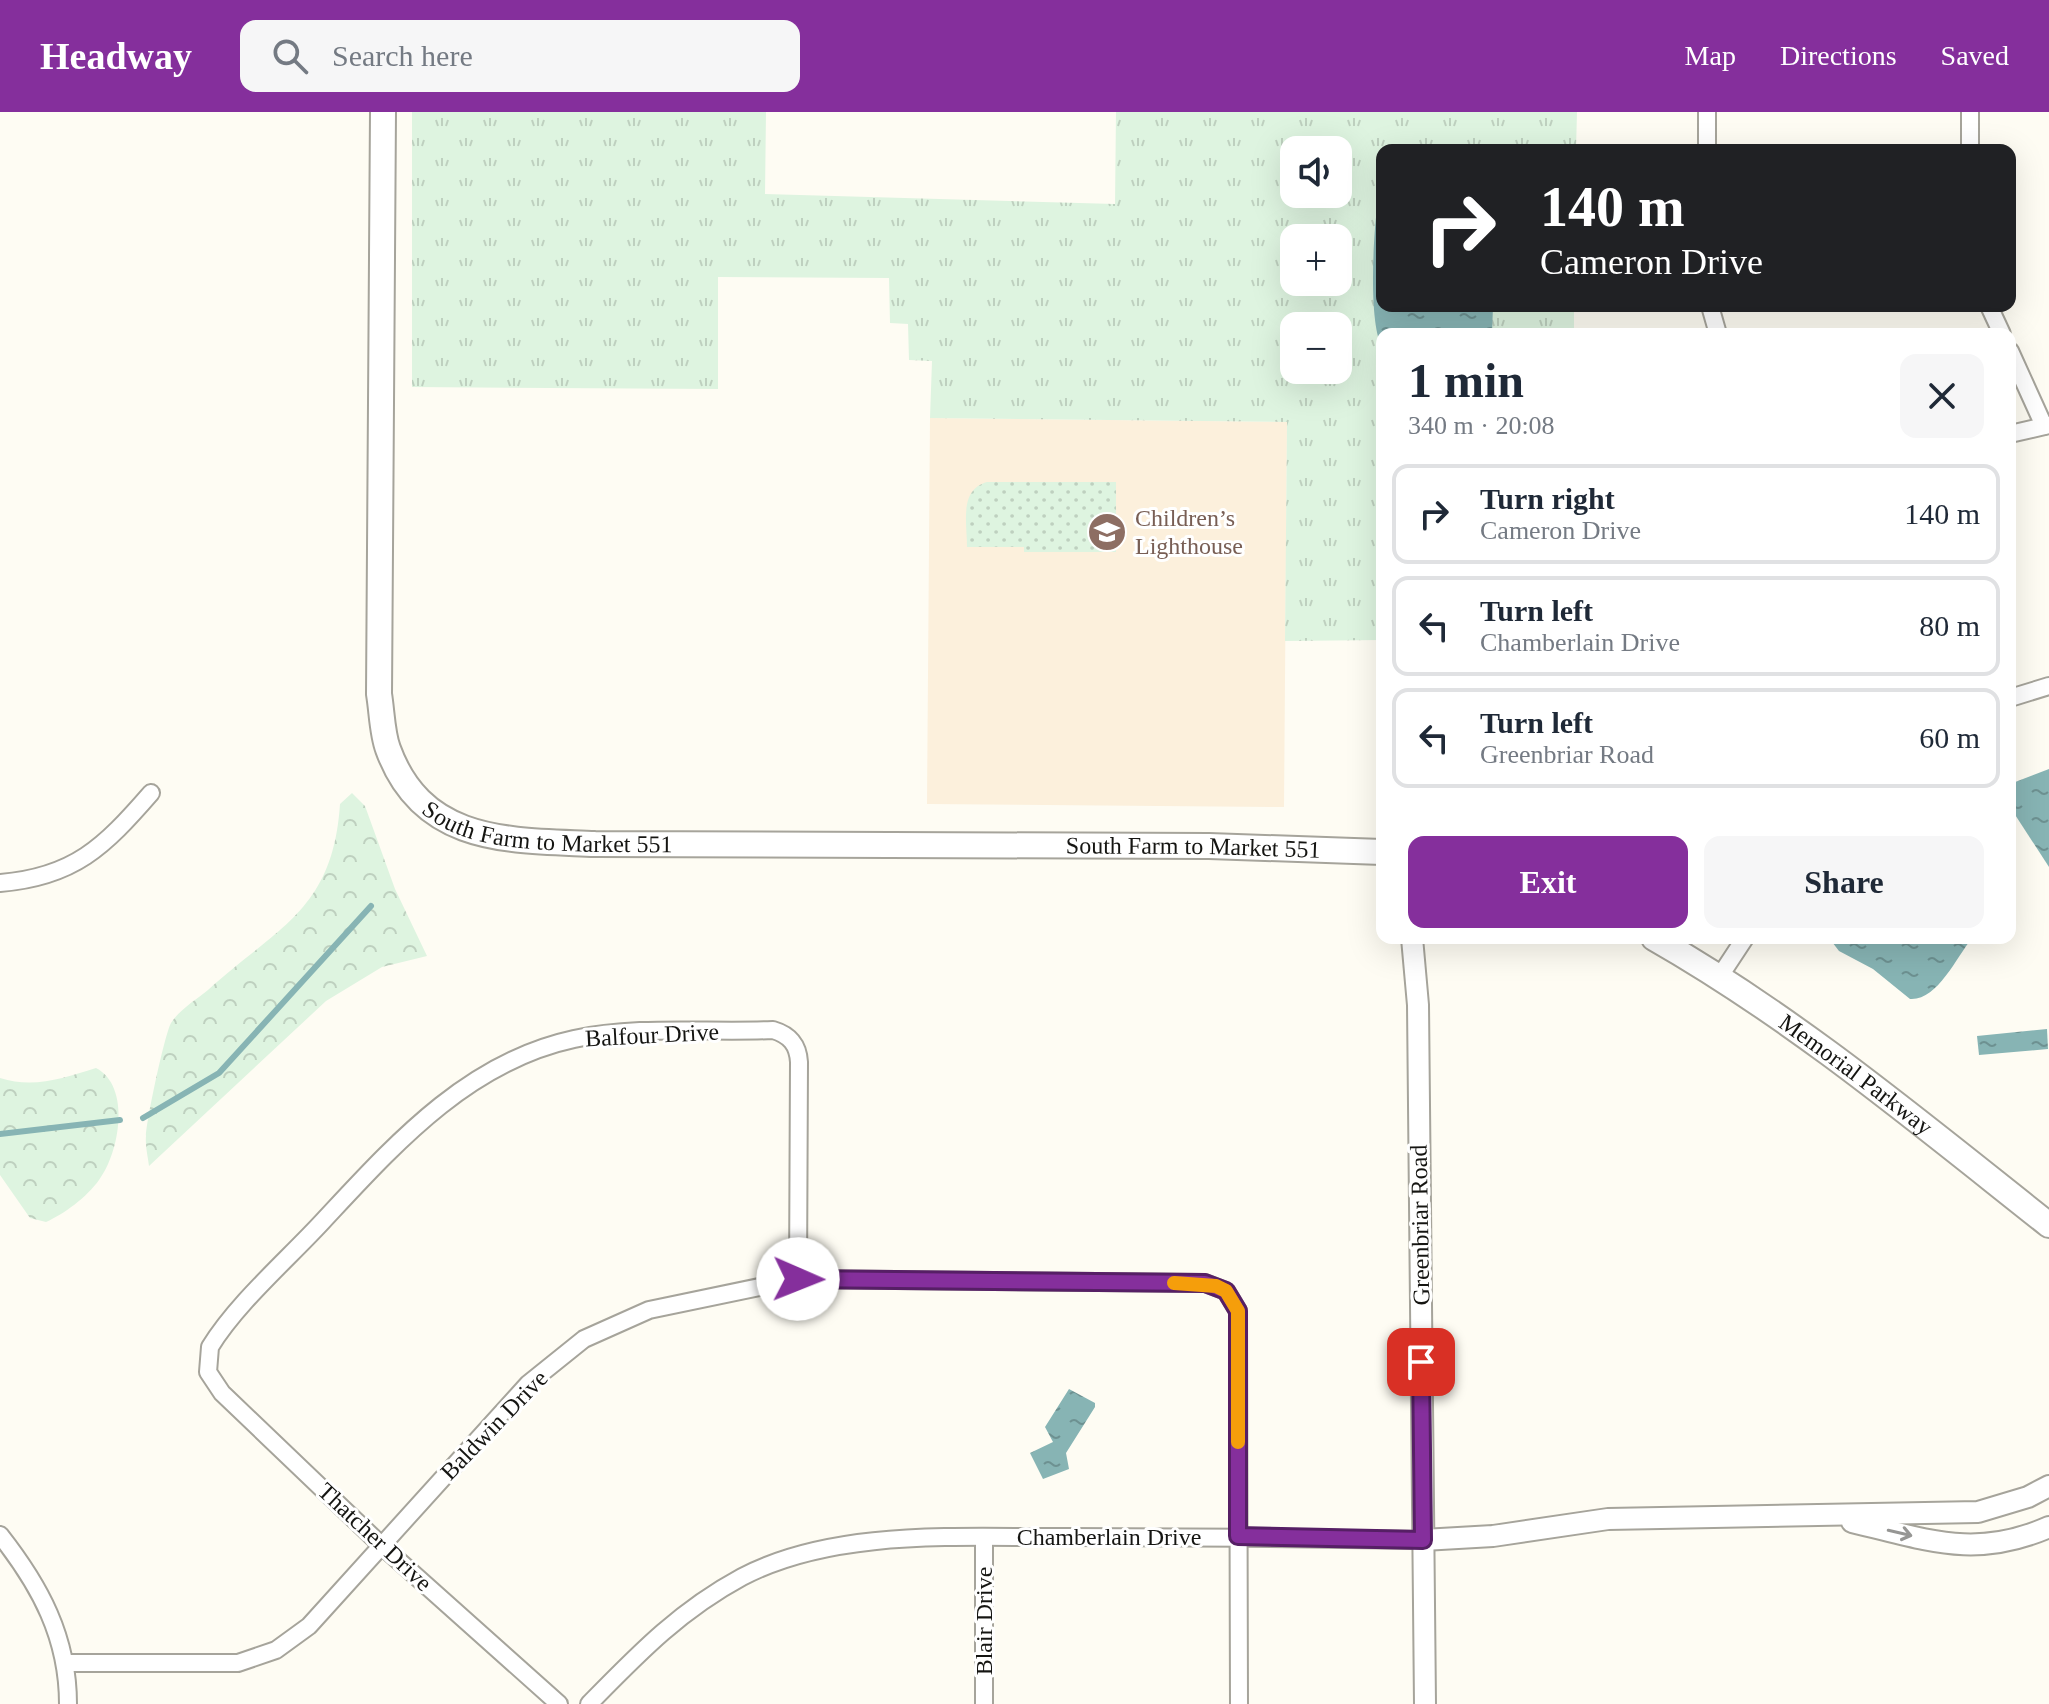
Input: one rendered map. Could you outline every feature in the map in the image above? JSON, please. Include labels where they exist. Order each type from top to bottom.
[{"type":"main road","name":"South Farm to Market 551","points":[[383,112],[379,694],[388,749],[413,794],[432,814],[472,833],[517,840],[595,844],[1209,846],[1376,852]]},
{"type":"main road","name":"Memorial Parkway","points":[[1664,944],[1720,976],[1836,1056],[2049,1225]]},
{"type":"street","points":[[1707,112],[1707,144]]},
{"type":"street","points":[[1970,112],[1970,144]]},
{"type":"street","points":[[2016,363],[2047,425],[2016,433]]},
{"type":"street","points":[[2016,696],[2049,686]]},
{"type":"street","points":[[0,883],[52,875],[75,866],[120,829],[151,793]]},
{"type":"street","name":"Greenbriar Road","points":[[1413,944],[1418,1005],[1425,1704]]},
{"type":"street","points":[[1720,976],[1741,944]]},
{"type":"street","name":"Balfour Drive","points":[[207,1359],[216,1336],[408,1131],[451,1096],[505,1063],[573,1039],[643,1031],[773,1030],[790,1038],[798,1053],[798,1279]]},
{"type":"street","name":"Baldwin Drive","points":[[66,1663],[238,1663],[276,1650],[309,1626],[528,1384],[584,1339],[649,1310],[798,1279],[1216,1286],[1226,1291],[1238,1311],[1238,1536]]},
{"type":"street","name":"Thatcher Drive","points":[[207,1359],[213,1383],[222,1393],[381,1545],[559,1704]]},
{"type":"street","name":"Chamberlain Drive","points":[[589,1704],[669,1623],[744,1576],[828,1547],[913,1538],[1238,1536],[1423,1540],[1493,1536],[1608,1519],[1978,1512],[2028,1497],[2049,1486]]},
{"type":"street","name":"Chamberlain Drive","points":[[1824,1515],[1955,1546],[1994,1544],[2049,1527]]},
{"type":"street","points":[[0,1535],[25,1567],[51,1612],[66,1663],[68,1704]]},
{"type":"street","points":[[1238,1536],[1239,1704]]},
{"type":"street","name":"Blair Drive","points":[[984,1538],[984,1704]]},
{"type":"shaded area","name":"Children’s Lighthouse","points":[[930,418],[1287,422],[1284,807],[927,804]]},
{"type":"green space","points":[[412,112],[766,112],[765,194],[1115,204],[1116,112],[1577,112],[1576,144],[1376,144],[1376,312],[1574,312],[1574,328],[1376,328],[1376,640],[1285,641],[1287,422],[930,418],[932,361],[909,360],[908,324],[890,323],[889,278],[718,277],[718,389],[412,387]]},
{"type":"green space","points":[[987,482],[1116,482],[1116,552],[1024,552],[1024,547],[967,547],[968,499],[978,486]]},
{"type":"green space","points":[[352,793],[365,806],[395,889],[427,956],[382,967],[326,1001],[149,1166],[147,1128],[160,1059],[171,1023],[183,1009],[297,914],[326,869],[335,840],[340,804]]},
{"type":"green space","points":[[96,1068],[107,1077],[118,1104],[117,1137],[106,1168],[94,1186],[68,1210],[46,1222],[30,1218],[0,1175],[0,1078],[37,1082]]},
{"type":"water","points":[[1376,213],[1376,312],[1493,312],[1492,328],[1377,328],[1373,287]]},
{"type":"water","points":[[2049,769],[2049,867],[2016,816],[2016,782]]},
{"type":"water","points":[[1834,944],[1968,944],[1937,986],[1920,998],[1910,999],[1873,969],[1839,951]]},
{"type":"water","points":[[2047,1029],[2048,1049],[1979,1055],[1977,1036]]},
{"type":"water","points":[[1069,1389],[1095,1403],[1095,1407],[1066,1453],[1069,1469],[1043,1479],[1030,1453],[1053,1442],[1045,1427]]},
{"type":"waterway","points":[[143,1118],[219,1073],[371,906]]},
{"type":"waterway","points":[[0,1134],[120,1120]]},
{"type":"slow traffic","points":[[1174,1283],[1216,1286],[1226,1291],[1238,1311],[1238,1442]]},
{"type":"place","name":"Children’s Lighthouse","points":[[1107,532]]},
{"type":"route","points":[[798,1279],[1205,1283],[1226,1291],[1238,1311],[1238,1536],[1423,1540],[1421,1362]]}]
